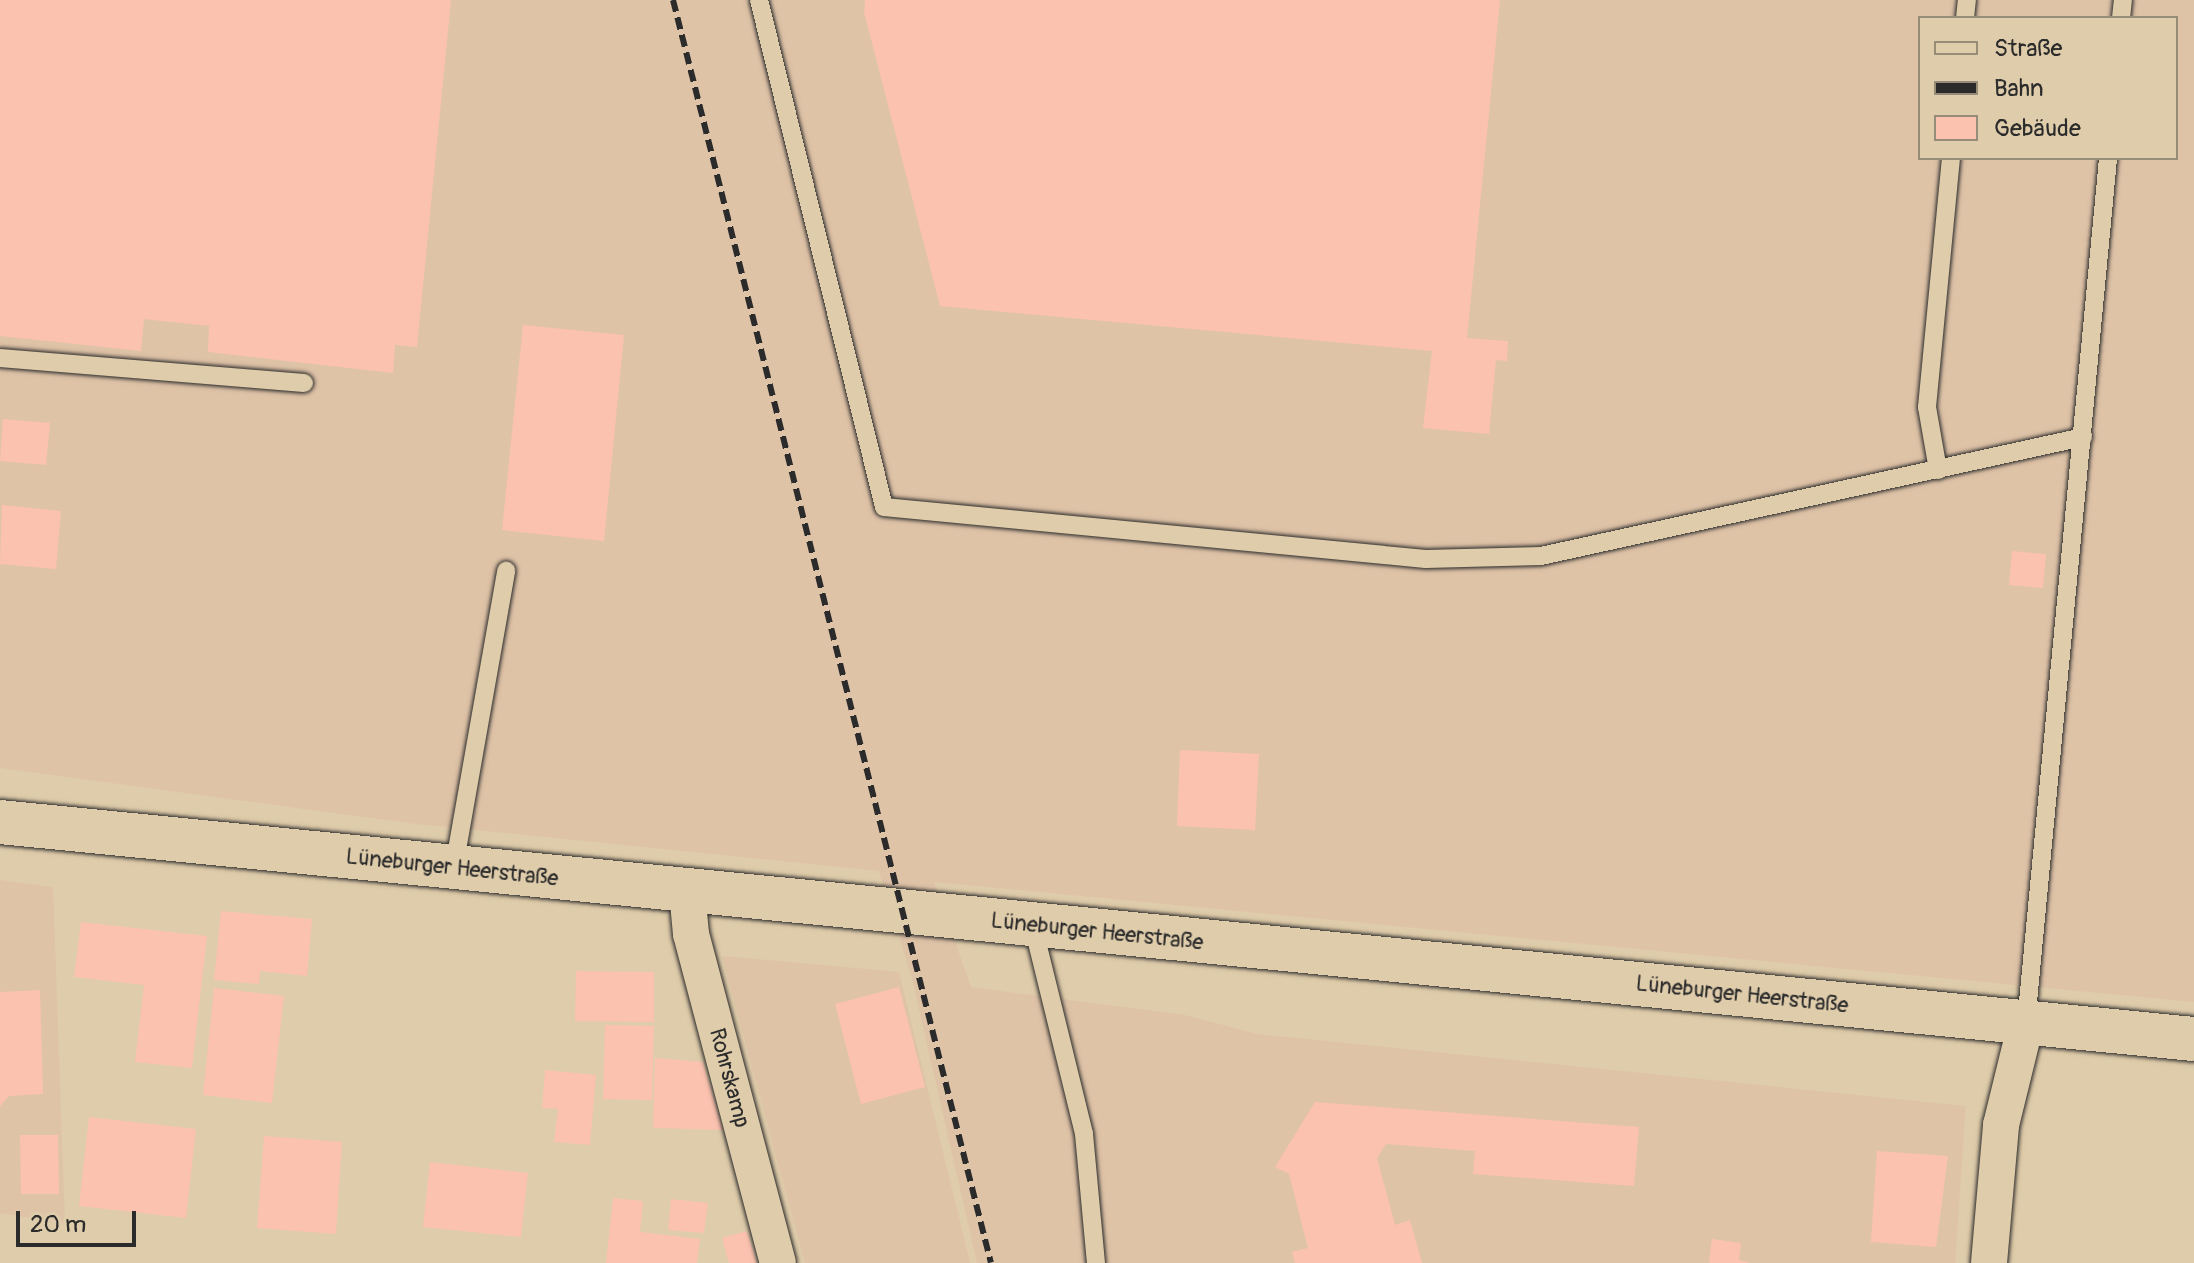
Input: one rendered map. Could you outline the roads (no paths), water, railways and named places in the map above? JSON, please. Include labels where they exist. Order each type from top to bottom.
[{"type":"main road","name":"Lüneburger Heerstraße","points":[[0,822],[2194,1039]]},
{"type":"street","name":"Rohrskamp","points":[[687,891],[691,934],[778,1263]]},
{"type":"street","points":[[1989,1263],[2001,1125],[2026,1023]]},
{"type":"lane","points":[[759,0],[884,507],[1426,559],[1541,556],[2083,437]]},
{"type":"lane","points":[[1938,470],[1927,407],[1951,160]]},
{"type":"lane","points":[[2026,1023],[2108,160]]},
{"type":"lane","points":[[0,358],[304,383]]},
{"type":"lane","points":[[454,867],[506,571]]},
{"type":"lane","points":[[1033,926],[1084,1134],[1096,1263]]},
{"type":"railway","points":[[673,0],[991,1263]]}]
